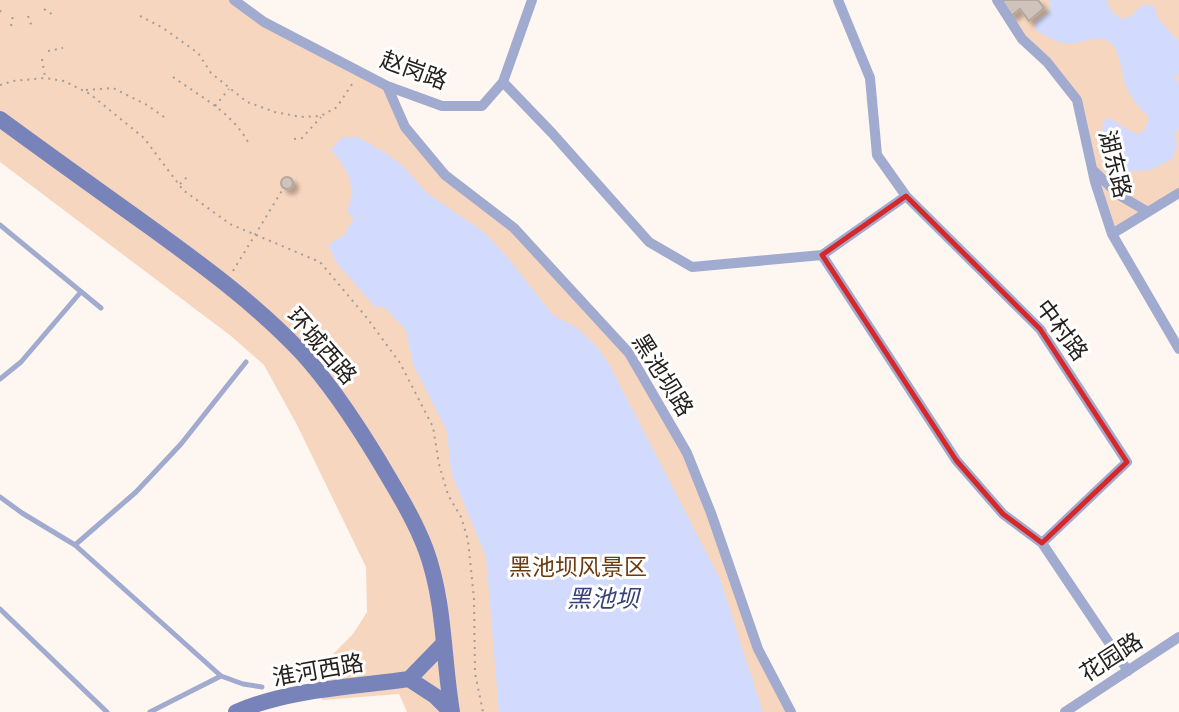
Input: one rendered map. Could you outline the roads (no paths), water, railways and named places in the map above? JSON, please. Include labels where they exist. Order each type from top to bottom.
[{"type":"street","name":"赵岗路","points":[[233,0],[264,22],[387,86],[442,106],[482,106],[503,82],[532,0]]},
{"type":"street","name":"中村路","points":[[838,0],[870,78],[877,155],[906,195],[1040,329],[1127,462],[1042,543]]},
{"type":"street","name":"湖东路","points":[[997,0],[1022,39],[1047,62],[1077,100],[1093,170],[1112,234],[1179,349]]},
{"type":"street","points":[[503,82],[649,242],[692,267],[822,255],[906,195]]},
{"type":"street","name":"黑池坝路","points":[[387,86],[405,127],[445,175],[514,228],[629,353],[687,453],[711,513],[758,649],[791,712]]},
{"type":"street","name":"环城西路","points":[[0,120],[200,264],[264,315],[304,355],[342,403],[412,516],[426,550],[437,587],[451,712]]},
{"type":"street","points":[[1093,170],[1119,195],[1148,212]]},
{"type":"street","points":[[1112,234],[1179,193]]},
{"type":"street","points":[[822,255],[956,460],[1003,514],[1042,543],[1128,671]]},
{"type":"street","name":"花园路","points":[[1065,712],[1179,637]]},
{"type":"street","points":[[444,643],[409,679],[424,688],[451,712]]},
{"type":"street","name":"淮河西路","points":[[236,712],[301,694],[409,679]]},
{"type":"lane","points":[[0,225],[101,308]]},
{"type":"lane","points":[[0,379],[21,362],[80,293]]},
{"type":"lane","points":[[75,545],[136,492],[172,454],[246,362]]},
{"type":"lane","points":[[0,497],[75,545],[221,676],[262,687]]},
{"type":"lane","points":[[0,609],[107,712]]},
{"type":"lane","points":[[150,712],[221,676]]},
{"type":"water","points":[[1049,0],[1107,0],[1112,11],[1123,19],[1131,16],[1142,5],[1156,8],[1157,17],[1179,42],[1179,74],[1175,77],[1179,84],[1179,129],[1175,133],[1177,146],[1172,159],[1151,170],[1124,172],[1109,160],[1102,135],[1103,120],[1109,118],[1136,134],[1144,131],[1149,117],[1128,91],[1116,50],[1108,41],[1094,39],[1065,44],[1035,30],[1036,20],[1049,11]]},
{"type":"water","name":"黑池坝","points":[[342,137],[358,137],[387,154],[403,166],[427,193],[484,232],[553,315],[576,327],[597,347],[609,364],[720,579],[763,712],[499,712],[486,557],[451,472],[447,431],[413,364],[406,330],[384,307],[375,307],[336,262],[328,245],[344,235],[354,218],[347,212],[351,194],[349,179],[331,150]]},
{"type":"park label","name":"黑池坝风景区","points":[[578,567]]}]
